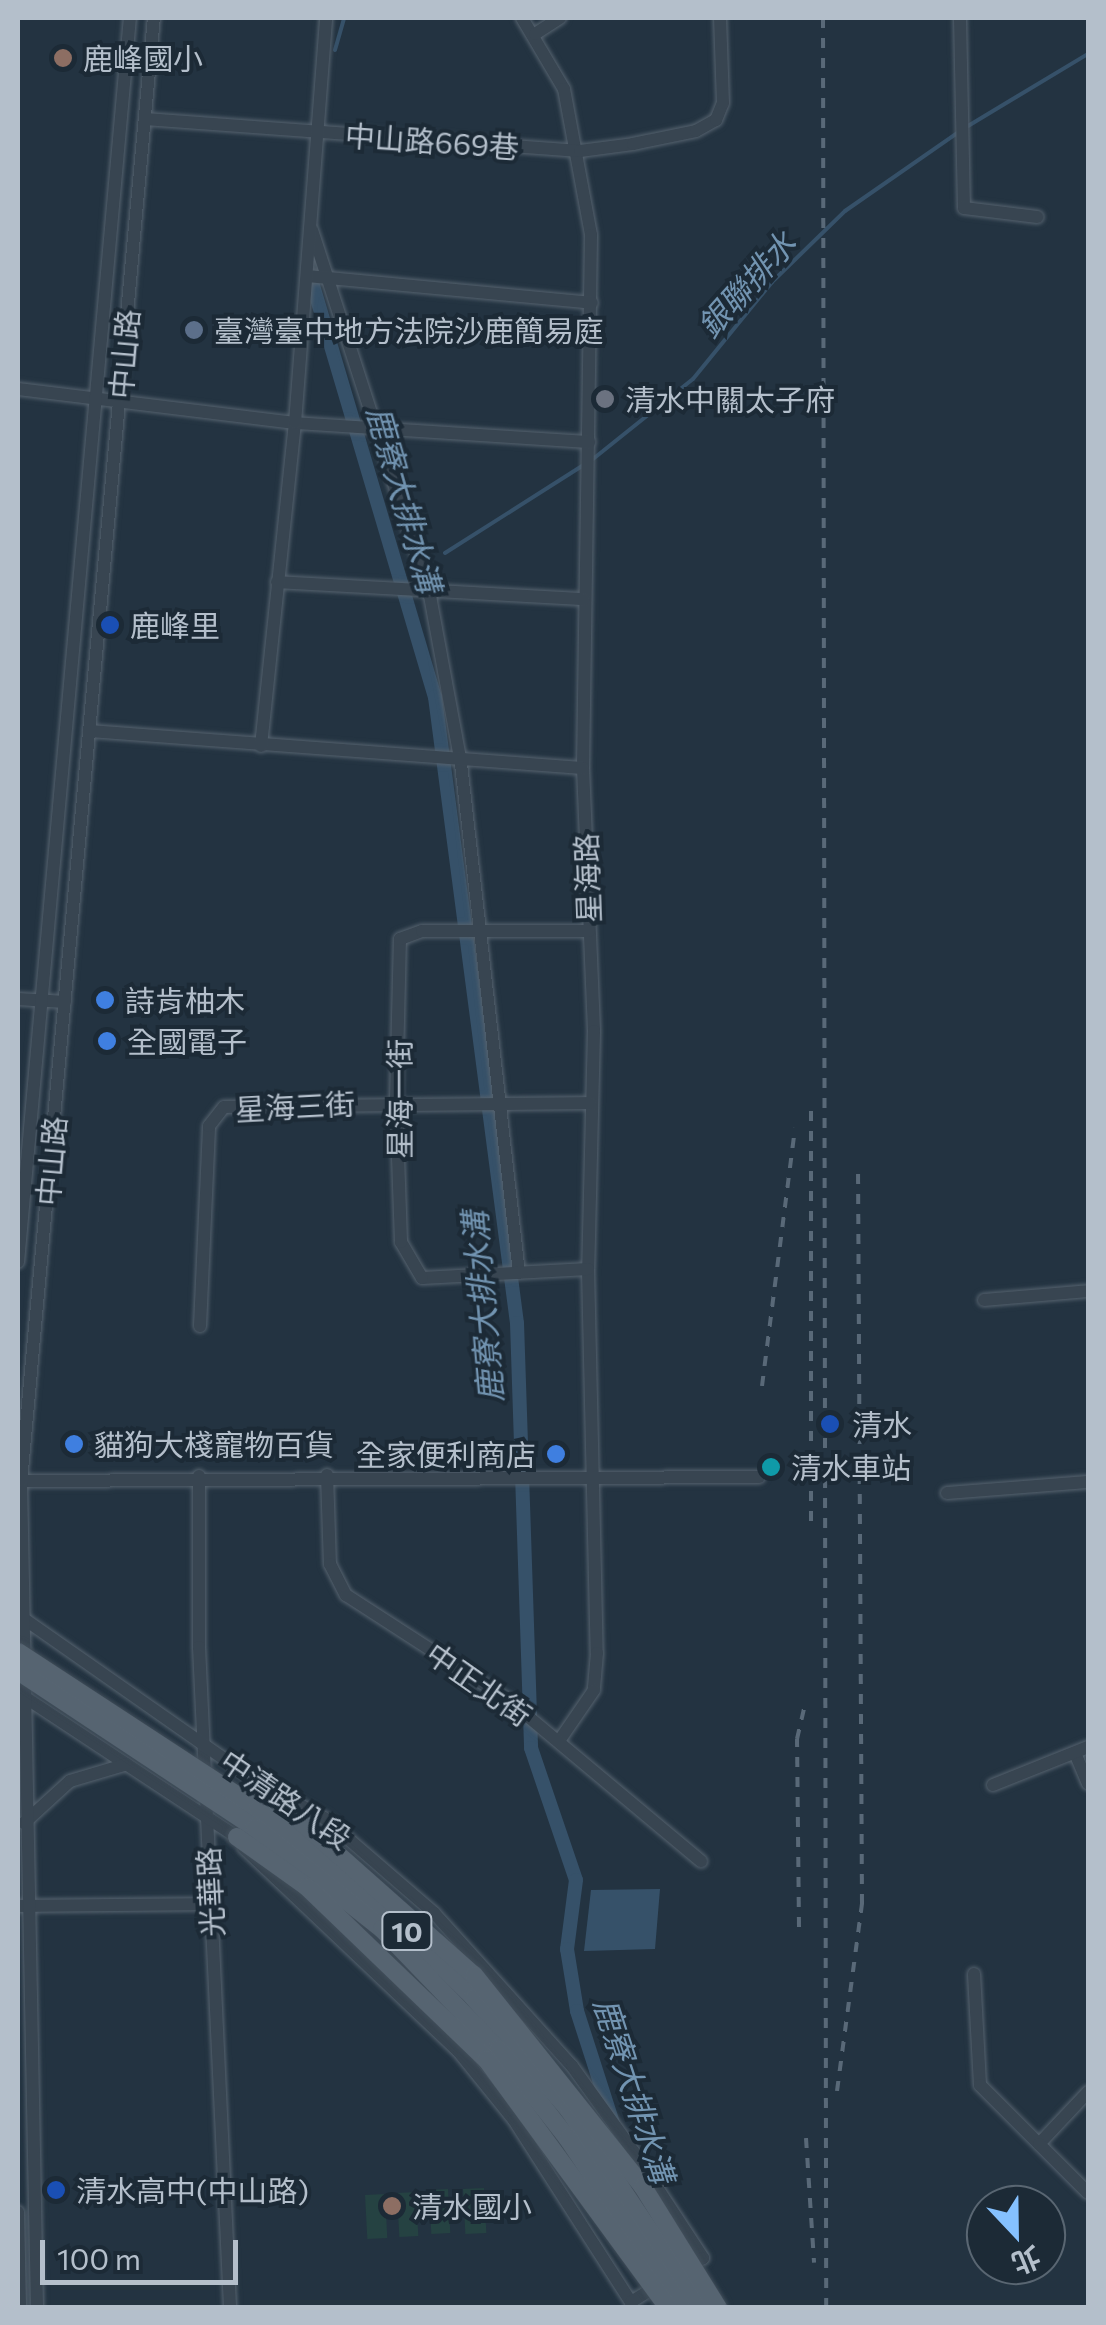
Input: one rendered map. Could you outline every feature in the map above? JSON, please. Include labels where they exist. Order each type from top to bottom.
[{"type":"main road","name":"10","points":[[18,1652],[258,1809],[394,1919],[474,1998],[569,2110],[701,2308]]},
{"type":"main road","name":"10","points":[[18,1671],[240,1817],[382,1929],[498,2048],[568,2138],[682,2308]]},
{"type":"main road","points":[[254,1780],[474,1975],[643,2187],[718,2308]]},
{"type":"main road","points":[[236,1836],[308,1887],[486,2059],[668,2308]]},
{"type":"street","name":"中山路","points":[[18,1262],[130,18]]},
{"type":"street","name":"中山路","points":[[37,2308],[22,1907],[19,1481],[154,18]]},
{"type":"street","points":[[261,746],[295,422],[312,230],[314,133],[326,18]]},
{"type":"street","name":"星海路","points":[[522,18],[535,34],[564,89],[580,151],[592,303],[583,768],[589,931],[588,1270],[596,1476],[594,1690],[559,1741]]},
{"type":"street","points":[[535,34],[560,18]]},
{"type":"street","name":"中山路669巷","points":[[145,119],[580,151],[696,131],[716,120],[723,104],[720,18]]},
{"type":"street","points":[[960,18],[964,208],[1037,217]]},
{"type":"street","points":[[312,230],[430,596],[461,764],[518,1273]]},
{"type":"street","points":[[308,276],[592,303]]},
{"type":"street","points":[[18,389],[295,422],[589,442]]},
{"type":"street","points":[[277,582],[430,596],[584,599]]},
{"type":"street","points":[[90,731],[461,764],[583,768]]},
{"type":"street","name":"星海一街","points":[[588,1270],[422,1278],[410,1266],[401,1242],[396,1101],[400,939],[422,932],[479,935],[589,931]]},
{"type":"street","points":[[18,999],[65,1002]]},
{"type":"street","name":"星海三街","points":[[200,1326],[214,1114],[224,1107],[396,1101],[590,1103]]},
{"type":"street","points":[[984,1300],[1088,1292]]},
{"type":"street","points":[[19,1481],[327,1475],[759,1477]]},
{"type":"street","name":"中正北街","points":[[327,1475],[330,1564],[346,1595],[506,1699],[701,1861]]},
{"type":"street","name":"光華路","points":[[198,1476],[206,1819],[230,2308]]},
{"type":"street","points":[[947,1493],[1088,1482]]},
{"type":"street","name":"中清路八段","points":[[20,1694],[236,1836],[459,2052],[514,2120],[630,2302],[703,2258],[581,2078],[434,1913],[324,1818],[254,1780],[21,1617]]},
{"type":"street","points":[[993,1785],[1088,1746]]},
{"type":"street","points":[[1074,1752],[1088,1784]]},
{"type":"street","points":[[24,1823],[70,1781],[127,1764]]},
{"type":"street","points":[[22,1907],[212,1904]]},
{"type":"street","points":[[974,1974],[980,2084],[1088,2193]]},
{"type":"street","points":[[1039,2144],[1088,2092]]},
{"type":"street","points":[[18,2212],[20,2308]]},
{"type":"green space","points":[[484,2188],[486,2233],[465,2234],[463,2189]]},
{"type":"green space","points":[[448,2189],[450,2233],[431,2234],[429,2190]]},
{"type":"green space","points":[[416,2192],[418,2236],[399,2237],[397,2193]]},
{"type":"green space","points":[[385,2194],[387,2238],[367,2239],[365,2195]]},
{"type":"water","points":[[660,1889],[655,1949],[584,1951],[591,1890]]},
{"type":"waterway","points":[[335,50],[344,18]]},
{"type":"waterway","name":"銀聯排水","points":[[968,126],[1088,54]]},
{"type":"waterway","name":"銀聯排水","points":[[593,459],[693,379],[772,282],[845,211],[960,131]]},
{"type":"waterway","name":"鹿寮大排水溝","points":[[312,282],[435,697],[517,1323],[531,1748],[576,1880],[567,1949],[577,2011],[613,2123]]},
{"type":"waterway","name":"銀聯排水","points":[[445,553],[585,464]]},
{"type":"waterway","name":"鹿寮大排水溝","points":[[631,2177],[666,2240]]},
{"type":"railway","points":[[823,18],[826,2308]]},
{"type":"railway","points":[[811,1111],[811,1531]]},
{"type":"railway","points":[[762,1386],[795,1128]]},
{"type":"railway","points":[[837,2091],[862,1904],[858,1173]]},
{"type":"railway","points":[[799,1927],[797,1739],[805,1704]]},
{"type":"railway","points":[[806,2138],[814,2263]]},
{"type":"place","name":"鹿峰國小","points":[[63,58]]},
{"type":"place","name":"臺灣臺中地方法院沙鹿簡易庭","points":[[194,330]]},
{"type":"place","name":"清水中關太子府","points":[[605,399]]},
{"type":"place","name":"鹿峰里","points":[[110,625]]},
{"type":"place","name":"詩肯柚木","points":[[105,1000]]},
{"type":"place","name":"全國電子","points":[[107,1041]]},
{"type":"place","name":"清水","points":[[830,1424]]},
{"type":"place","name":"貓狗大棧寵物百貨","points":[[74,1444]]},
{"type":"place","name":"全家便利商店","points":[[556,1454]]},
{"type":"place","name":"清水車站","points":[[771,1467]]},
{"type":"place","name":"清水高中(中山路)","points":[[56,2190]]},
{"type":"place","name":"清水國小","points":[[392,2206]]}]
